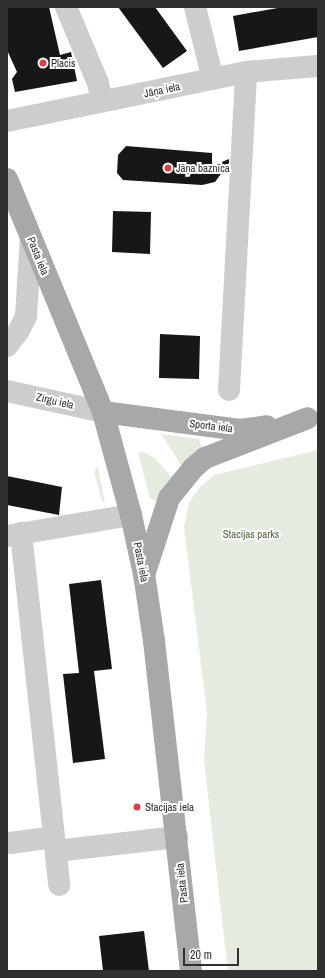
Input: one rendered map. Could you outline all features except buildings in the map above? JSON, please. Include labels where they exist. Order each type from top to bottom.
[{"type":"main road","name":"Pasta iela","points":[[7,179],[103,412],[131,515],[144,574],[177,837],[191,969]]},
{"type":"main road","name":"Sporta iela","points":[[103,412],[240,430],[313,417]]},
{"type":"main road","points":[[144,574],[169,498],[193,468],[205,458],[313,417]]},
{"type":"street","points":[[66,7],[98,83],[102,102]]},
{"type":"street","points":[[195,7],[213,79]]},
{"type":"street","name":"Jāņa iela","points":[[7,120],[246,72],[318,66]]},
{"type":"street","points":[[229,390],[246,72]]},
{"type":"street","points":[[7,346],[18,332],[26,316],[31,237]]},
{"type":"street","name":"Zirgu iela","points":[[7,392],[103,412]]},
{"type":"street","points":[[59,885],[55,844],[14,534],[131,515]]},
{"type":"street","points":[[10,843],[55,844],[177,837]]},
{"type":"green space","points":[[161,434],[199,439],[202,449],[181,465]]},
{"type":"green space","name":"Stacijas parks","points":[[318,450],[318,971],[228,971],[204,761],[207,712],[184,527],[189,503],[199,488],[214,475]]},
{"type":"green space","points":[[144,452],[155,458],[172,478],[159,499],[155,501],[150,498],[138,453]]},
{"type":"green space","points":[[96,467],[98,467],[105,503],[102,501],[94,472]]},
{"type":"place","name":"Placis","points":[[43,63]]},
{"type":"place","name":"Jāņa baznīca","points":[[168,168]]},
{"type":"place","name":"Stacijas iela","points":[[137,807]]}]
